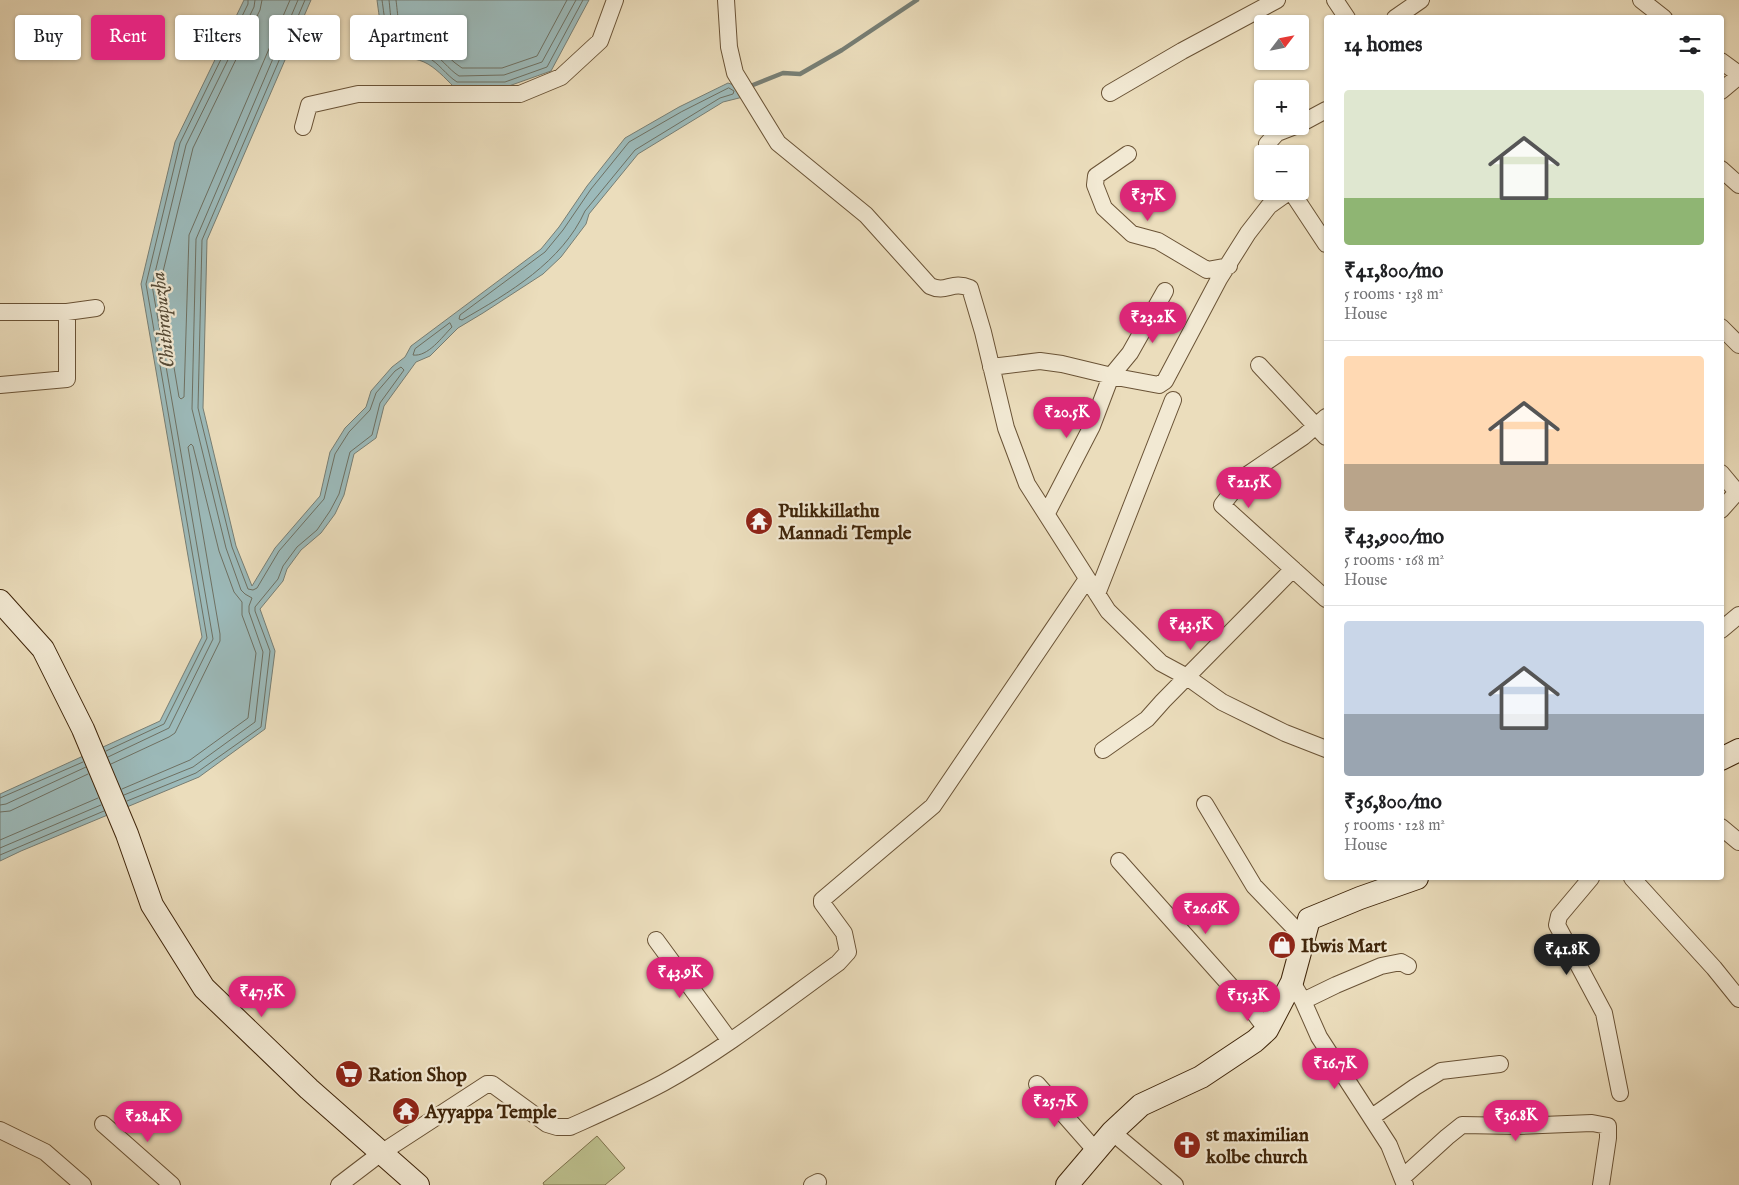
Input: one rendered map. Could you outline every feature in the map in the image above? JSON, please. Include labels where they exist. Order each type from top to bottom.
[{"type":"main road","points":[[0,601],[43,649],[83,729],[127,834],[152,905],[204,988],[309,1090],[418,1185]]},
{"type":"main road","points":[[1724,758],[1739,750]]},
{"type":"main road","points":[[1067,1185],[1112,1132],[1141,1105],[1202,1076],[1255,1041],[1267,1030],[1274,1013],[1292,982],[1309,919],[1411,880]]},
{"type":"street","points":[[303,127],[309,105],[358,94],[520,94],[561,77],[600,41],[615,0]]},
{"type":"street","points":[[726,0],[729,47],[735,73],[778,143],[866,215],[930,286],[938,290],[960,284],[970,288],[983,332],[1006,428],[1028,484],[1108,611],[1161,663],[1222,702],[1285,733],[1324,748]]},
{"type":"street","points":[[1110,93],[1182,51],[1277,0]]},
{"type":"street","points":[[1335,0],[1345,15]]},
{"type":"street","points":[[1399,15],[1421,0]]},
{"type":"street","points":[[1641,0],[1660,15]]},
{"type":"street","points":[[1724,62],[1739,75],[1724,88]]},
{"type":"street","points":[[1309,119],[1324,111]]},
{"type":"street","points":[[1268,145],[1275,135]]},
{"type":"street","points":[[1128,154],[1096,176],[1095,186],[1104,208],[1132,234],[1158,241],[1207,270],[1228,266]]},
{"type":"street","points":[[1724,172],[1739,185]]},
{"type":"street","points":[[991,367],[1040,361],[1159,385],[1165,381],[1219,280],[1248,233],[1269,206],[1277,200]]},
{"type":"street","points":[[1296,200],[1324,241]]},
{"type":"street","points":[[1047,513],[1092,426],[1111,376],[1130,353],[1165,292]]},
{"type":"street","points":[[0,312],[67,312],[96,308]]},
{"type":"street","points":[[0,385],[68,379],[67,312]]},
{"type":"street","points":[[1724,331],[1739,345]]},
{"type":"street","points":[[1259,364],[1323,426],[1303,436],[1244,477],[1222,505],[1324,597]]},
{"type":"street","points":[[1097,594],[1174,400]]},
{"type":"street","points":[[1724,477],[1737,492],[1724,507]]},
{"type":"street","points":[[1103,750],[1148,719],[1163,701],[1293,570]]},
{"type":"street","points":[[339,1185],[381,1153],[486,1084],[492,1084],[547,1124],[558,1127],[570,1127],[662,1083],[730,1041],[838,963],[848,952],[844,933],[822,903],[822,900],[933,806],[1087,579]]},
{"type":"street","points":[[1724,627],[1739,614]]},
{"type":"street","points":[[1205,804],[1254,886],[1304,938]]},
{"type":"street","points":[[1724,830],[1739,842]]},
{"type":"street","points":[[1119,861],[1252,1010],[1267,1030]]},
{"type":"street","points":[[1589,880],[1559,916],[1557,924],[1604,1013],[1620,1093]]},
{"type":"street","points":[[1634,880],[1714,968],[1739,999]]},
{"type":"street","points":[[656,940],[730,1041]]},
{"type":"street","points":[[1303,1001],[1381,966],[1401,962],[1408,966]]},
{"type":"street","points":[[1292,982],[1303,1001],[1319,1037],[1389,1145],[1404,1181],[1447,1136],[1462,1125],[1517,1126],[1592,1123],[1608,1126],[1605,1168],[1601,1185]]},
{"type":"street","points":[[1372,1117],[1441,1071],[1500,1064]]},
{"type":"street","points":[[1037,1084],[1096,1152]]},
{"type":"street","points":[[103,1124],[172,1185]]},
{"type":"street","points":[[0,1130],[45,1152],[83,1185]]},
{"type":"street","points":[[1112,1132],[1175,1185]]},
{"type":"green space","points":[[597,1136],[625,1168],[605,1185],[544,1185],[543,1183]]},
{"type":"water","name":"Chithrapuzha","points":[[244,0],[311,0],[304,15],[269,15],[269,60],[285,60],[207,240],[203,408],[236,546],[252,586],[275,548],[320,496],[330,452],[345,428],[366,407],[371,391],[392,367],[405,357],[411,346],[541,249],[625,138],[679,107],[728,83],[737,86],[743,97],[723,102],[638,154],[589,214],[586,224],[561,257],[543,274],[458,328],[430,356],[416,362],[384,406],[376,438],[354,454],[344,495],[335,514],[321,533],[301,550],[287,569],[283,581],[260,609],[275,651],[265,729],[199,777],[0,861],[0,794],[160,721],[202,637],[141,284],[175,142],[215,60],[259,60],[259,15],[237,15]]},
{"type":"water","points":[[377,0],[589,0],[551,71],[506,87],[454,87],[440,73],[419,60],[467,60],[467,15],[379,15]]},
{"type":"waterway","points":[[748,87],[783,73],[800,74],[842,50],[917,0]]},
{"type":"place","name":"Pulikkillathu Mannadi Temple","points":[[759,521]]},
{"type":"place","name":"Ibwis Mart","points":[[1282,945]]},
{"type":"place","name":"Ration Shop","points":[[349,1074]]},
{"type":"place","name":"Ayyappa Temple","points":[[406,1111]]},
{"type":"place","name":"st maximilian kolbe church","points":[[1187,1145]]}]
